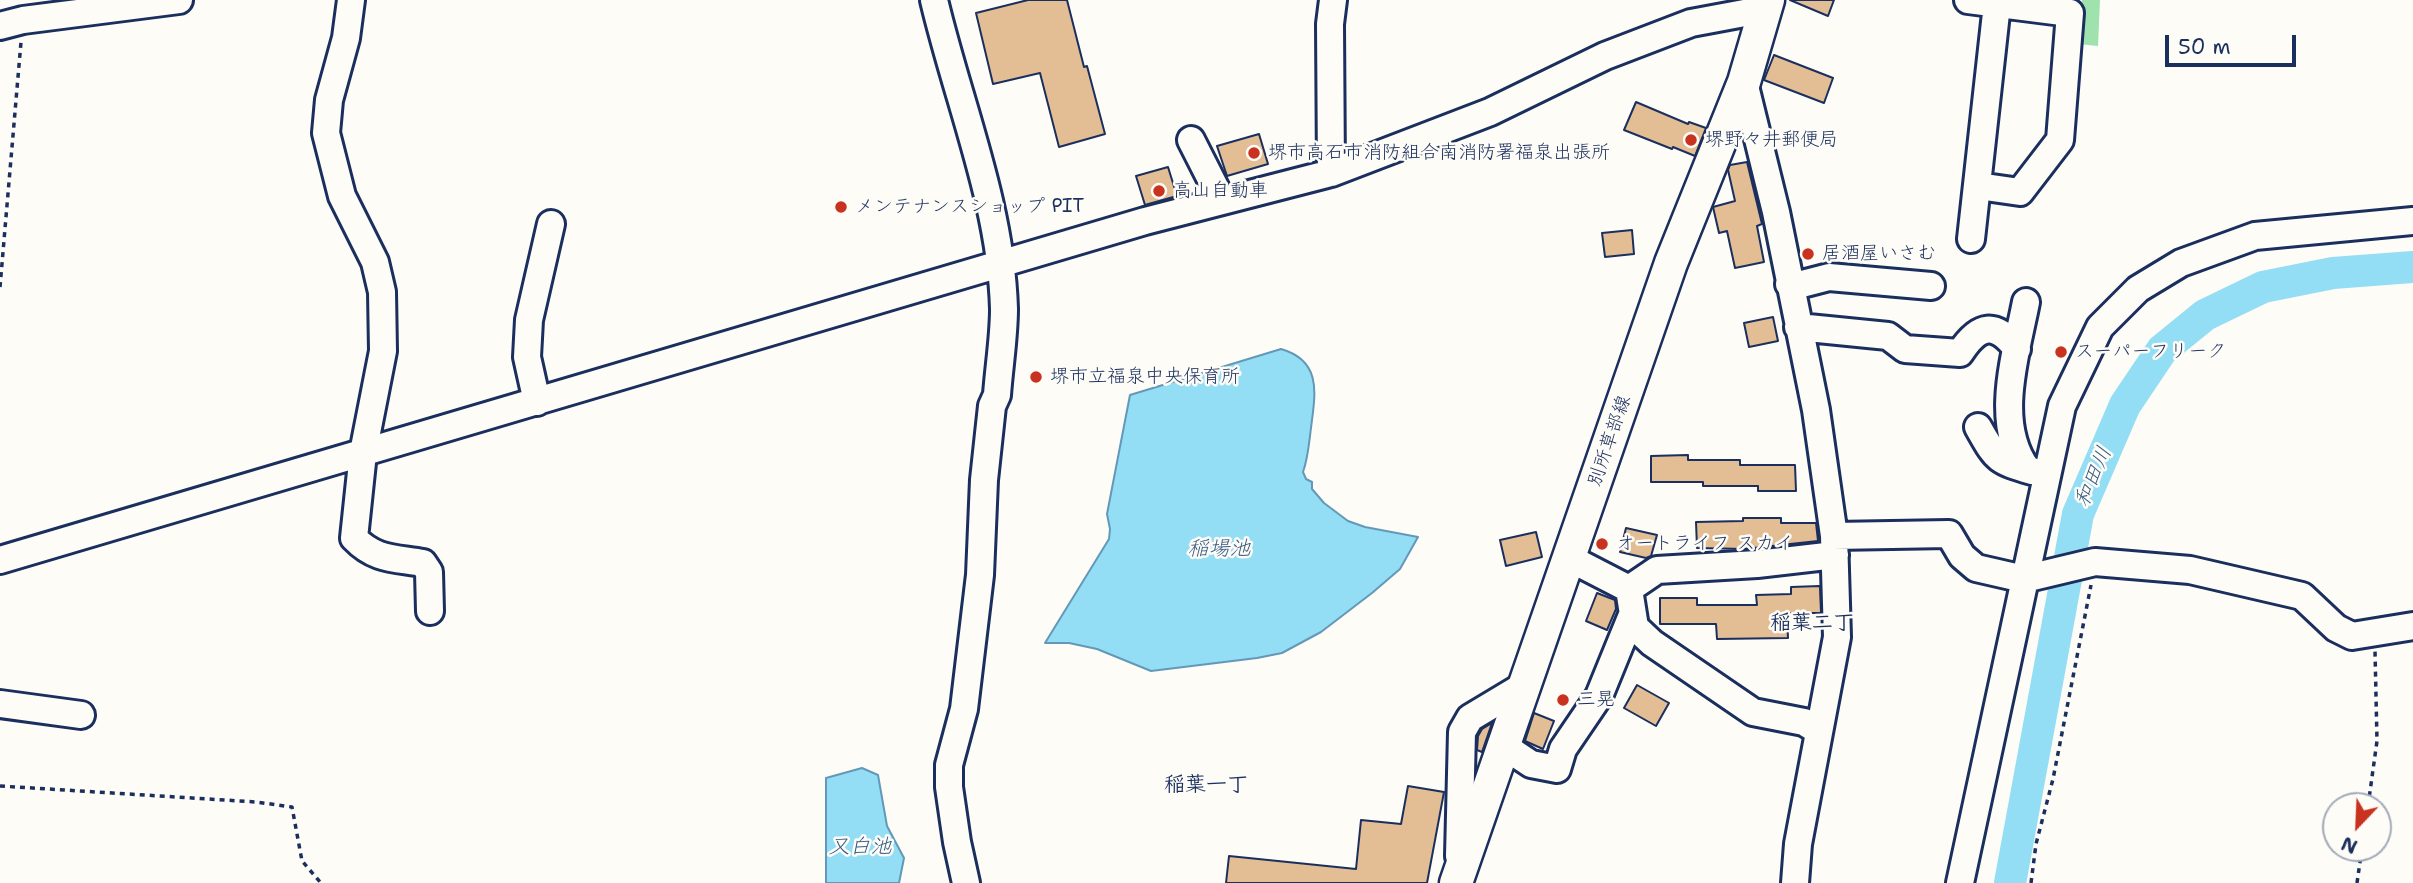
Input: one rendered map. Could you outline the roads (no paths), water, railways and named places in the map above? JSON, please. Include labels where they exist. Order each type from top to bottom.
[{"type":"main road","name":"別所草部線","points":[[1458,879],[1671,263],[1744,82],[1767,4]]},
{"type":"street","points":[[15,15],[179,0]]},
{"type":"street","points":[[351,0],[346,38],[328,100],[327,133],[342,196],[375,262],[382,292],[383,351],[363,453],[354,538],[377,556],[423,563],[429,572],[430,611]]},
{"type":"street","points":[[933,0],[982,168],[1000,265],[1004,310],[997,395],[992,406],[984,480],[980,575],[964,709],[949,765],[949,787],[966,883]]},
{"type":"street","points":[[1331,173],[1330,24],[1333,0]]},
{"type":"street","points":[[1968,0],[2070,13],[2060,140],[2020,192],[1978,186]]},
{"type":"street","points":[[0,560],[1145,221],[1331,173],[1490,112],[1605,57],[1691,23],[1767,4]]},
{"type":"street","points":[[1970,239],[1997,4]]},
{"type":"street","points":[[1744,82],[1776,212],[1816,410],[1835,545],[1837,637],[1798,844],[1795,883]]},
{"type":"street","points":[[1191,140],[1222,201]]},
{"type":"street","points":[[1960,883],[2024,579],[2037,472],[2062,405],[2100,327],[2138,289],[2181,263],[2255,236],[2413,220]]},
{"type":"street","points":[[537,402],[527,357],[530,320],[551,224]]},
{"type":"street","points":[[1789,284],[1802,284],[1829,277],[1931,286]]},
{"type":"street","points":[[2026,302],[2009,392],[2011,427],[2014,445],[2037,472]]},
{"type":"street","points":[[1798,327],[1888,336],[1905,349],[1960,353],[1971,337],[1980,330],[1994,330],[2003,332],[2017,349]]},
{"type":"street","points":[[1978,427],[1993,453],[2008,465],[2037,472]]},
{"type":"street","points":[[1629,589],[1657,569],[1757,564],[1835,545],[1949,534],[1962,556],[1976,568],[2024,579],[2095,562],[2190,570],[2302,596],[2336,628],[2352,636],[2413,626]]},
{"type":"street","points":[[1569,558],[1629,589]]},
{"type":"street","points":[[1629,589],[1635,626],[1651,643],[1753,712],[1804,722],[1819,731]]},
{"type":"street","points":[[1504,746],[1531,764],[1557,769],[1563,749],[1599,696],[1632,615]]},
{"type":"street","points":[[1458,879],[1462,733],[1470,718],[1525,685]]},
{"type":"street","points":[[0,704],[81,715]]},
{"type":"water","name":"稲場池","points":[[1281,349],[1295,354],[1304,362],[1313,381],[1313,416],[1303,472],[1306,479],[1312,482],[1312,489],[1324,503],[1348,521],[1418,537],[1400,569],[1321,632],[1282,653],[1151,671],[1097,649],[1069,643],[1045,643],[1109,539],[1107,514],[1130,395]]},
{"type":"water","name":"又白池","points":[[862,768],[878,775],[887,826],[904,858],[899,883],[826,883],[826,778]]},
{"type":"waterway","name":"和田川","points":[[2010,883],[2078,514],[2125,405],[2162,350],[2205,315],[2263,287],[2333,273],[2413,267]]},
{"type":"place","name":"堺野々井郵便局","points":[[1691,140]]},
{"type":"place","name":"堺市高石市消防組合南消防署福泉出張所","points":[[1254,153]]},
{"type":"place","name":"高山自動車","points":[[1159,191]]},
{"type":"place","name":"メンテナンスショップ PIT","points":[[841,207]]},
{"type":"place","name":"居酒屋いさむ","points":[[1808,254]]},
{"type":"place","name":"スーパーフリーク","points":[[2061,352]]},
{"type":"place","name":"堺市立福泉中央保育所","points":[[1036,377]]},
{"type":"place","name":"オートライフ スカイ","points":[[1602,544]]},
{"type":"place","name":"三晃","points":[[1563,700]]},
{"type":"district","name":"稲葉二丁","points":[[1812,624]]},
{"type":"district","name":"稲葉一丁","points":[[1206,786]]}]
